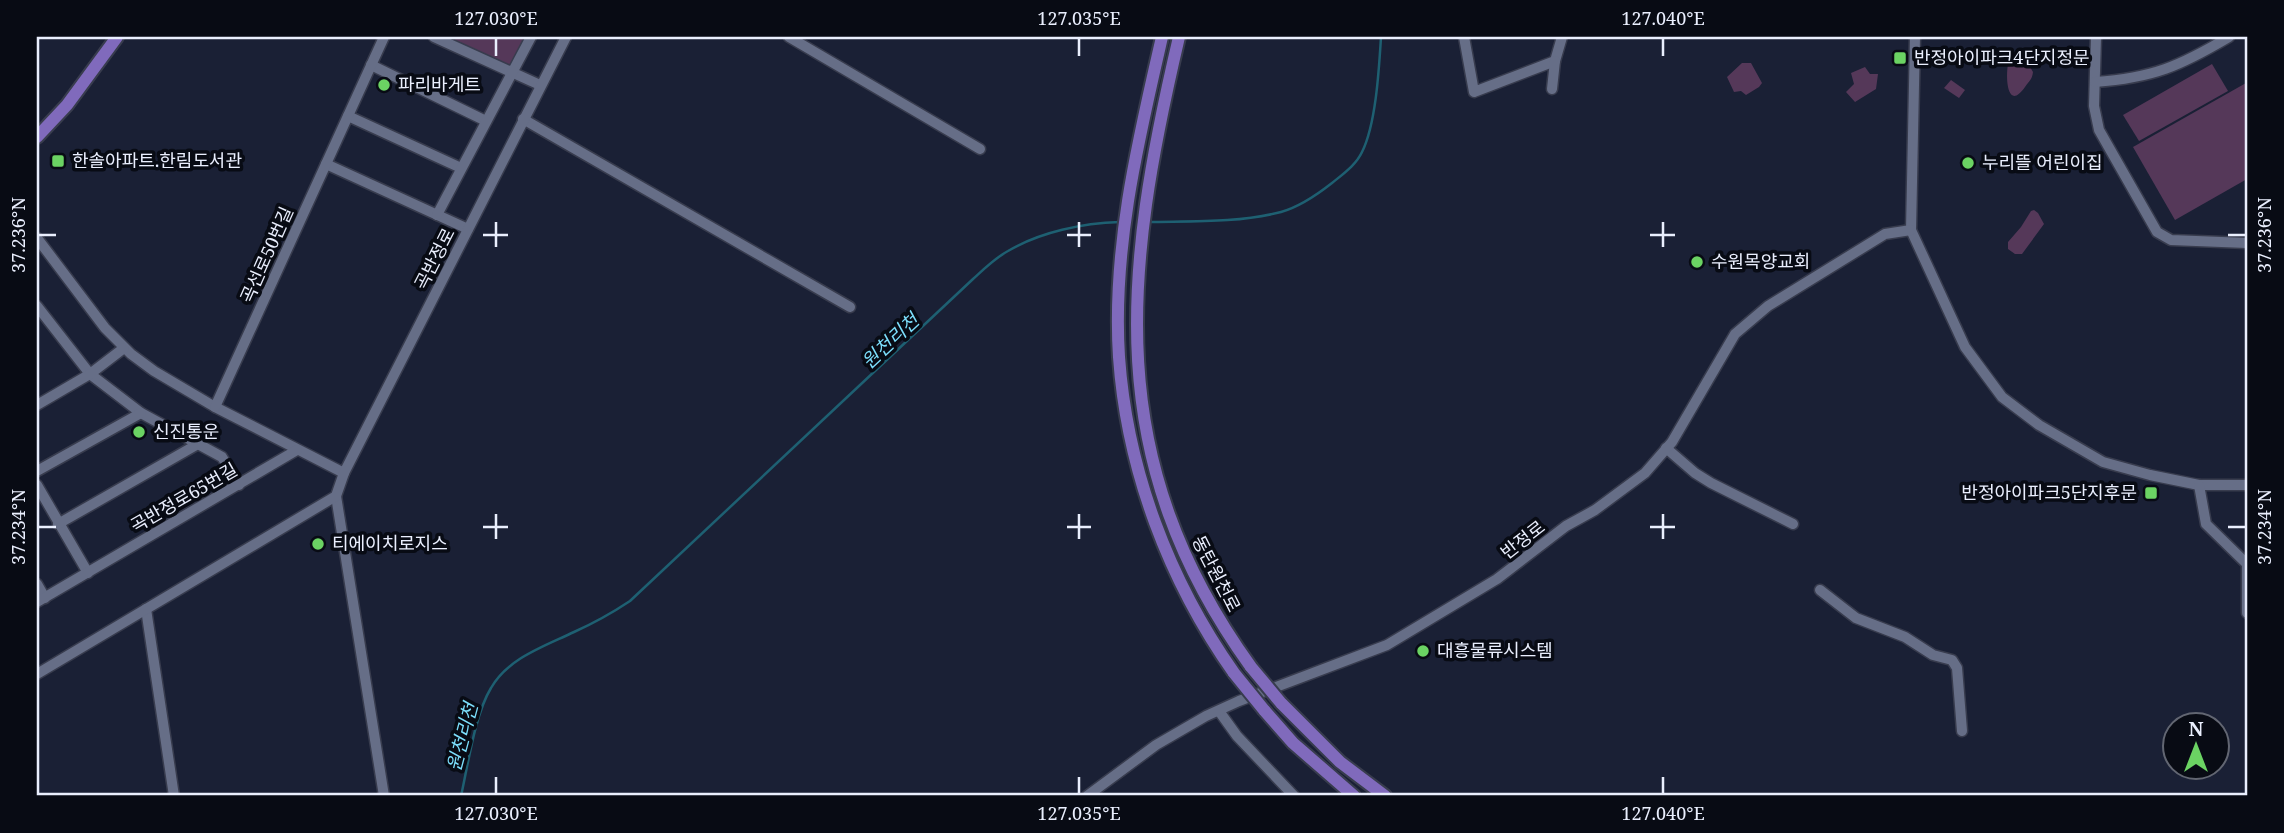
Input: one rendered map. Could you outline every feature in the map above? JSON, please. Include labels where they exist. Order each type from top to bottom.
[{"type":"main road","points":[[37,137],[67,104],[117,37]]},
{"type":"main road","name":"동탄원천로","points":[[1162,37],[1142,125],[1128,205],[1119,308],[1119,355],[1124,401],[1141,481],[1192,606],[1234,673],[1293,743],[1354,796]]},
{"type":"main road","name":"동탄원천로","points":[[1179,37],[1158,125],[1144,204],[1136,307],[1140,400],[1158,481],[1188,560],[1210,606],[1251,667],[1281,703],[1340,762],[1385,796]]},
{"type":"street","name":"곡선로50번길","points":[[215,407],[384,37]]},
{"type":"street","points":[[434,37],[540,85]]},
{"type":"street","points":[[437,215],[531,37]]},
{"type":"street","name":"곡반정로","points":[[336,496],[345,473],[566,37]]},
{"type":"street","points":[[789,37],[980,149]]},
{"type":"street","points":[[1464,37],[1474,92],[1555,61]]},
{"type":"street","points":[[1552,89],[1555,61],[1562,37]]},
{"type":"street","points":[[1915,37],[1911,230],[1965,347],[2002,397],[2039,425],[2103,463],[2199,485],[2247,485]]},
{"type":"street","points":[[2096,37],[2094,106],[2099,130],[2157,232],[2171,240],[2247,243]]},
{"type":"street","points":[[2095,82],[2156,73],[2186,62],[2229,37]]},
{"type":"street","points":[[371,65],[486,121]]},
{"type":"street","points":[[348,116],[461,168]]},
{"type":"street","points":[[523,119],[850,307]]},
{"type":"street","points":[[326,164],[468,229]]},
{"type":"street","name":"반정로","points":[[1087,796],[1156,746],[1206,716],[1251,696],[1387,645],[1497,579],[1566,526],[1595,510],[1645,473],[1667,448],[1735,334],[1768,306],[1885,234],[1911,230]]},
{"type":"street","points":[[37,238],[104,328],[124,348],[154,371],[215,407],[345,473]]},
{"type":"street","points":[[37,306],[90,374],[141,413],[222,457],[239,485]]},
{"type":"street","points":[[37,390],[41,402],[90,374],[124,348]]},
{"type":"street","points":[[37,471],[141,413]]},
{"type":"street","points":[[58,524],[198,444]]},
{"type":"street","points":[[1667,448],[1695,473],[1793,524]]},
{"type":"street","name":"곡반정로65번길","points":[[41,600],[297,450]]},
{"type":"street","points":[[37,485],[88,573]]},
{"type":"street","points":[[2199,485],[2206,524],[2246,564],[2247,613]]},
{"type":"street","points":[[37,674],[336,496],[384,796]]},
{"type":"street","points":[[37,584],[41,600]]},
{"type":"street","points":[[1820,590],[1856,618],[1905,637],[1933,655],[1952,660],[1957,668],[1962,731]]},
{"type":"street","points":[[145,609],[174,796]]},
{"type":"street","points":[[1219,712],[1237,736],[1294,796]]},
{"type":"shaded area","points":[[456,37],[526,37],[513,66],[507,68],[453,43]]},
{"type":"shaded area","points":[[2013,59],[2030,67],[2033,72],[2025,87],[2014,96],[2007,81],[2009,60]]},
{"type":"shaded area","points":[[1742,63],[1751,63],[1762,83],[1746,95],[1741,91],[1734,92],[1727,77]]},
{"type":"shaded area","points":[[2212,64],[2228,91],[2139,141],[2123,115]]},
{"type":"shaded area","points":[[1865,67],[1870,74],[1878,74],[1876,89],[1855,102],[1846,92],[1854,84],[1851,73]]},
{"type":"shaded area","points":[[1951,80],[1965,90],[1959,98],[1944,88]]},
{"type":"shaded area","points":[[2246,83],[2247,179],[2175,220],[2133,147]]},
{"type":"shaded area","points":[[2034,210],[2044,224],[2022,254],[2015,254],[2008,249],[2008,242]]},
{"type":"waterway","name":"원천리천","points":[[1148,222],[1215,221],[1265,216],[1295,207],[1332,183],[1356,161],[1367,140],[1376,96],[1381,37]]},
{"type":"waterway","name":"원천리천","points":[[461,796],[485,699],[507,669],[528,654],[630,601],[999,257],[1020,244],[1048,234],[1091,224],[1120,222]]},
{"type":"place","name":"반정아이파크4단지정문","points":[[1900,58]]},
{"type":"place","name":"파리바게트","points":[[384,85]]},
{"type":"place","name":"한솔아파트.한림도서관","points":[[58,161]]},
{"type":"place","name":"누리뜰 어린이집","points":[[1968,163]]},
{"type":"place","name":"수원목양교회","points":[[1697,262]]},
{"type":"place","name":"신진통운","points":[[139,432]]},
{"type":"place","name":"반정아이파크5단지후문","points":[[2151,493]]},
{"type":"place","name":"티에이치로지스","points":[[318,544]]},
{"type":"place","name":"대흥물류시스템","points":[[1423,651]]}]
